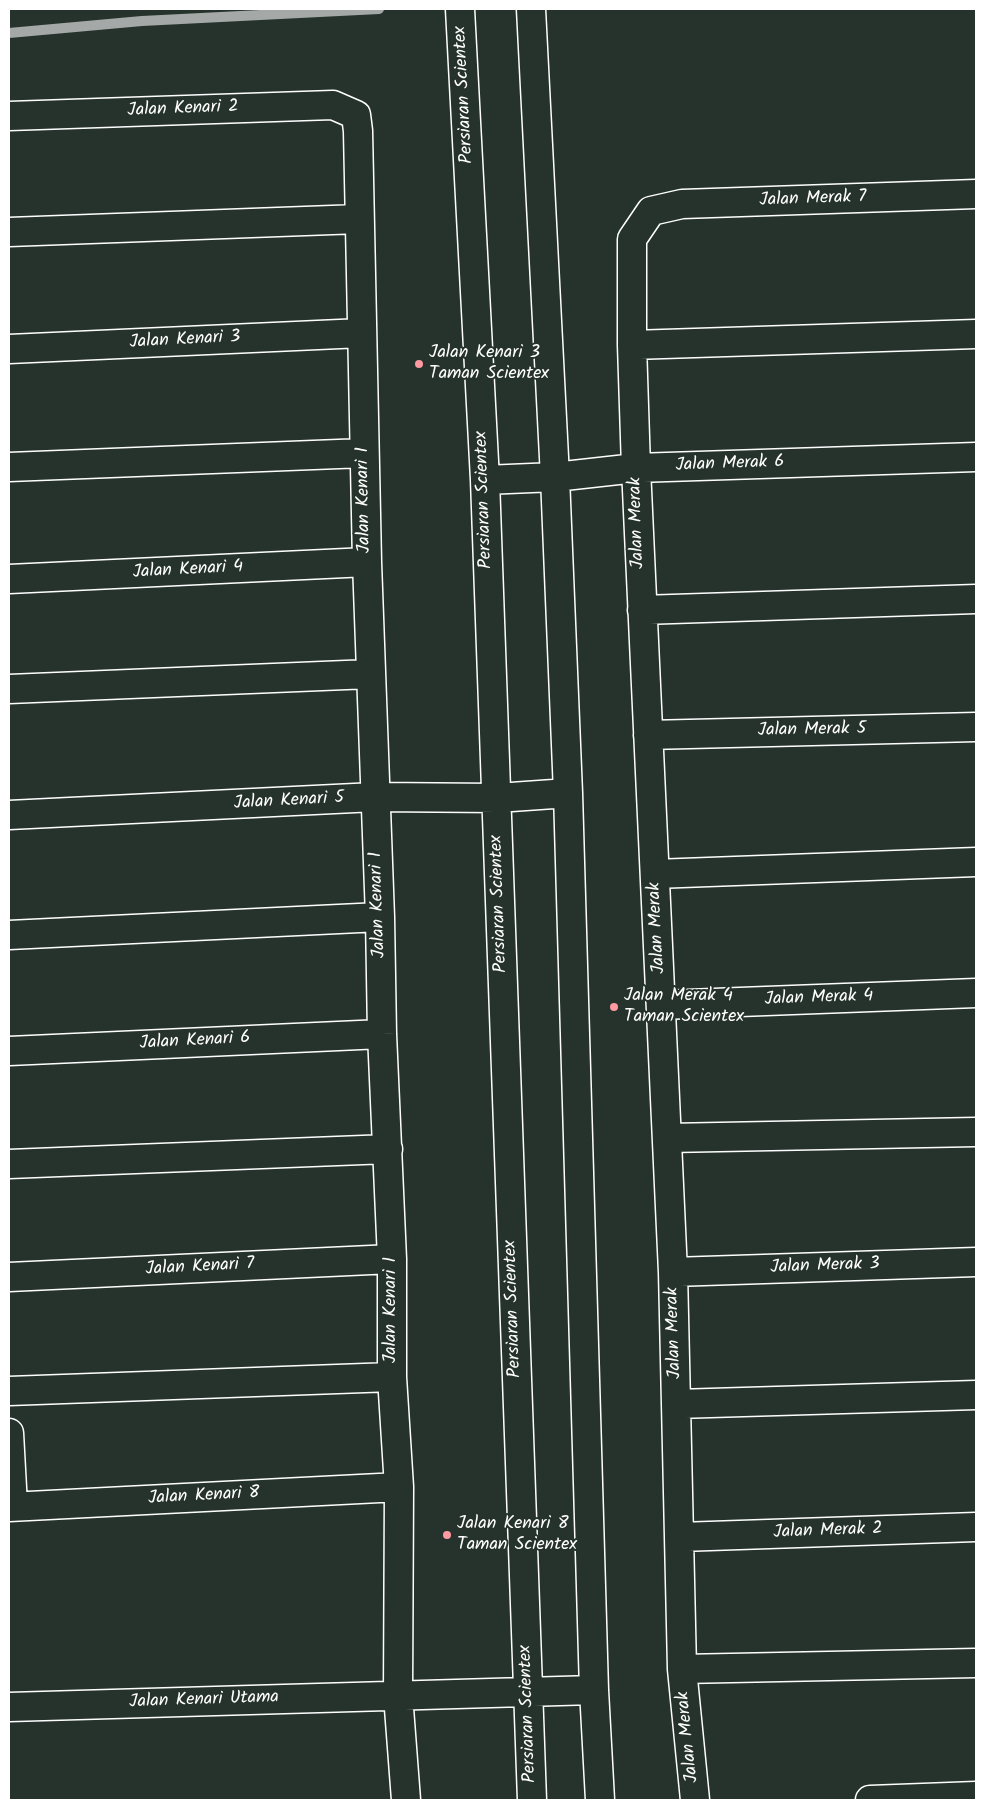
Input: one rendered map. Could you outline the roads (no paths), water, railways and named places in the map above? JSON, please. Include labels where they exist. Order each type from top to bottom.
[{"type":"street","name":"Persiaran Scientex","points":[[460,9],[485,480],[532,1800]]},
{"type":"street","points":[[532,9],[568,792],[594,1690],[600,1800]]},
{"type":"street","name":"Jalan Kenari 2","points":[[9,116],[333,106],[356,114]]},
{"type":"street","name":"Jalan Kenari 1","points":[[356,114],[358,131],[366,562],[380,917],[382,1034],[392,1259],[392,1377],[399,1487],[398,1695],[406,1800]]},
{"type":"street","name":"Jalan Merak 7","points":[[651,211],[682,204],[976,194]]},
{"type":"street","name":"Jalan Merak","points":[[651,211],[632,239],[632,345],[642,610],[668,1138],[677,1404],[682,1669],[695,1800]]},
{"type":"street","points":[[9,232],[359,219]]},
{"type":"street","name":"Jalan Kenari 3","points":[[9,349],[362,333]]},
{"type":"street","points":[[632,345],[976,334]]},
{"type":"street","points":[[9,467],[364,453]]},
{"type":"street","name":"Jalan Merak 6","points":[[485,480],[555,478],[636,468],[976,457]]},
{"type":"street","name":"Jalan Kenari 4","points":[[9,580],[366,562]]},
{"type":"street","points":[[642,610],[976,599]]},
{"type":"street","points":[[9,689],[370,674]]},
{"type":"street","name":"Jalan Merak 5","points":[[648,735],[976,727]]},
{"type":"street","name":"Jalan Kenari 5","points":[[9,816],[374,797],[497,798],[568,792]]},
{"type":"street","points":[[655,874],[976,862]]},
{"type":"street","points":[[9,935],[380,917]]},
{"type":"street","name":"Jalan Merak 4","points":[[661,1005],[976,993]]},
{"type":"street","name":"Jalan Kenari 6","points":[[9,1051],[382,1034]]},
{"type":"street","points":[[668,1138],[976,1132]]},
{"type":"street","points":[[9,1164],[388,1150]]},
{"type":"street","name":"Jalan Kenari 7","points":[[9,1277],[392,1259]]},
{"type":"street","name":"Jalan Merak 3","points":[[673,1272],[976,1262]]},
{"type":"street","points":[[9,1391],[392,1377]]},
{"type":"street","points":[[677,1404],[976,1395]]},
{"type":"street","points":[[9,1433],[11,1507]]},
{"type":"street","name":"Jalan Kenari 8","points":[[11,1507],[399,1487]]},
{"type":"street","name":"Jalan Merak 2","points":[[680,1537],[976,1527]]},
{"type":"street","points":[[682,1669],[976,1663]]},
{"type":"street","name":"Jalan Kenari Utama","points":[[9,1707],[594,1690]]},
{"type":"street","points":[[870,1800],[976,1796]]},
{"type":"waterway","points":[[9,33],[142,21],[379,9]]},
{"type":"place","name":"Jalan Kenari 3 Taman Scientex","points":[[419,364]]},
{"type":"place","name":"Jalan Merak 4 Taman Scientex","points":[[614,1007]]},
{"type":"place","name":"Jalan Kenari 8 Taman Scientex","points":[[447,1535]]}]
